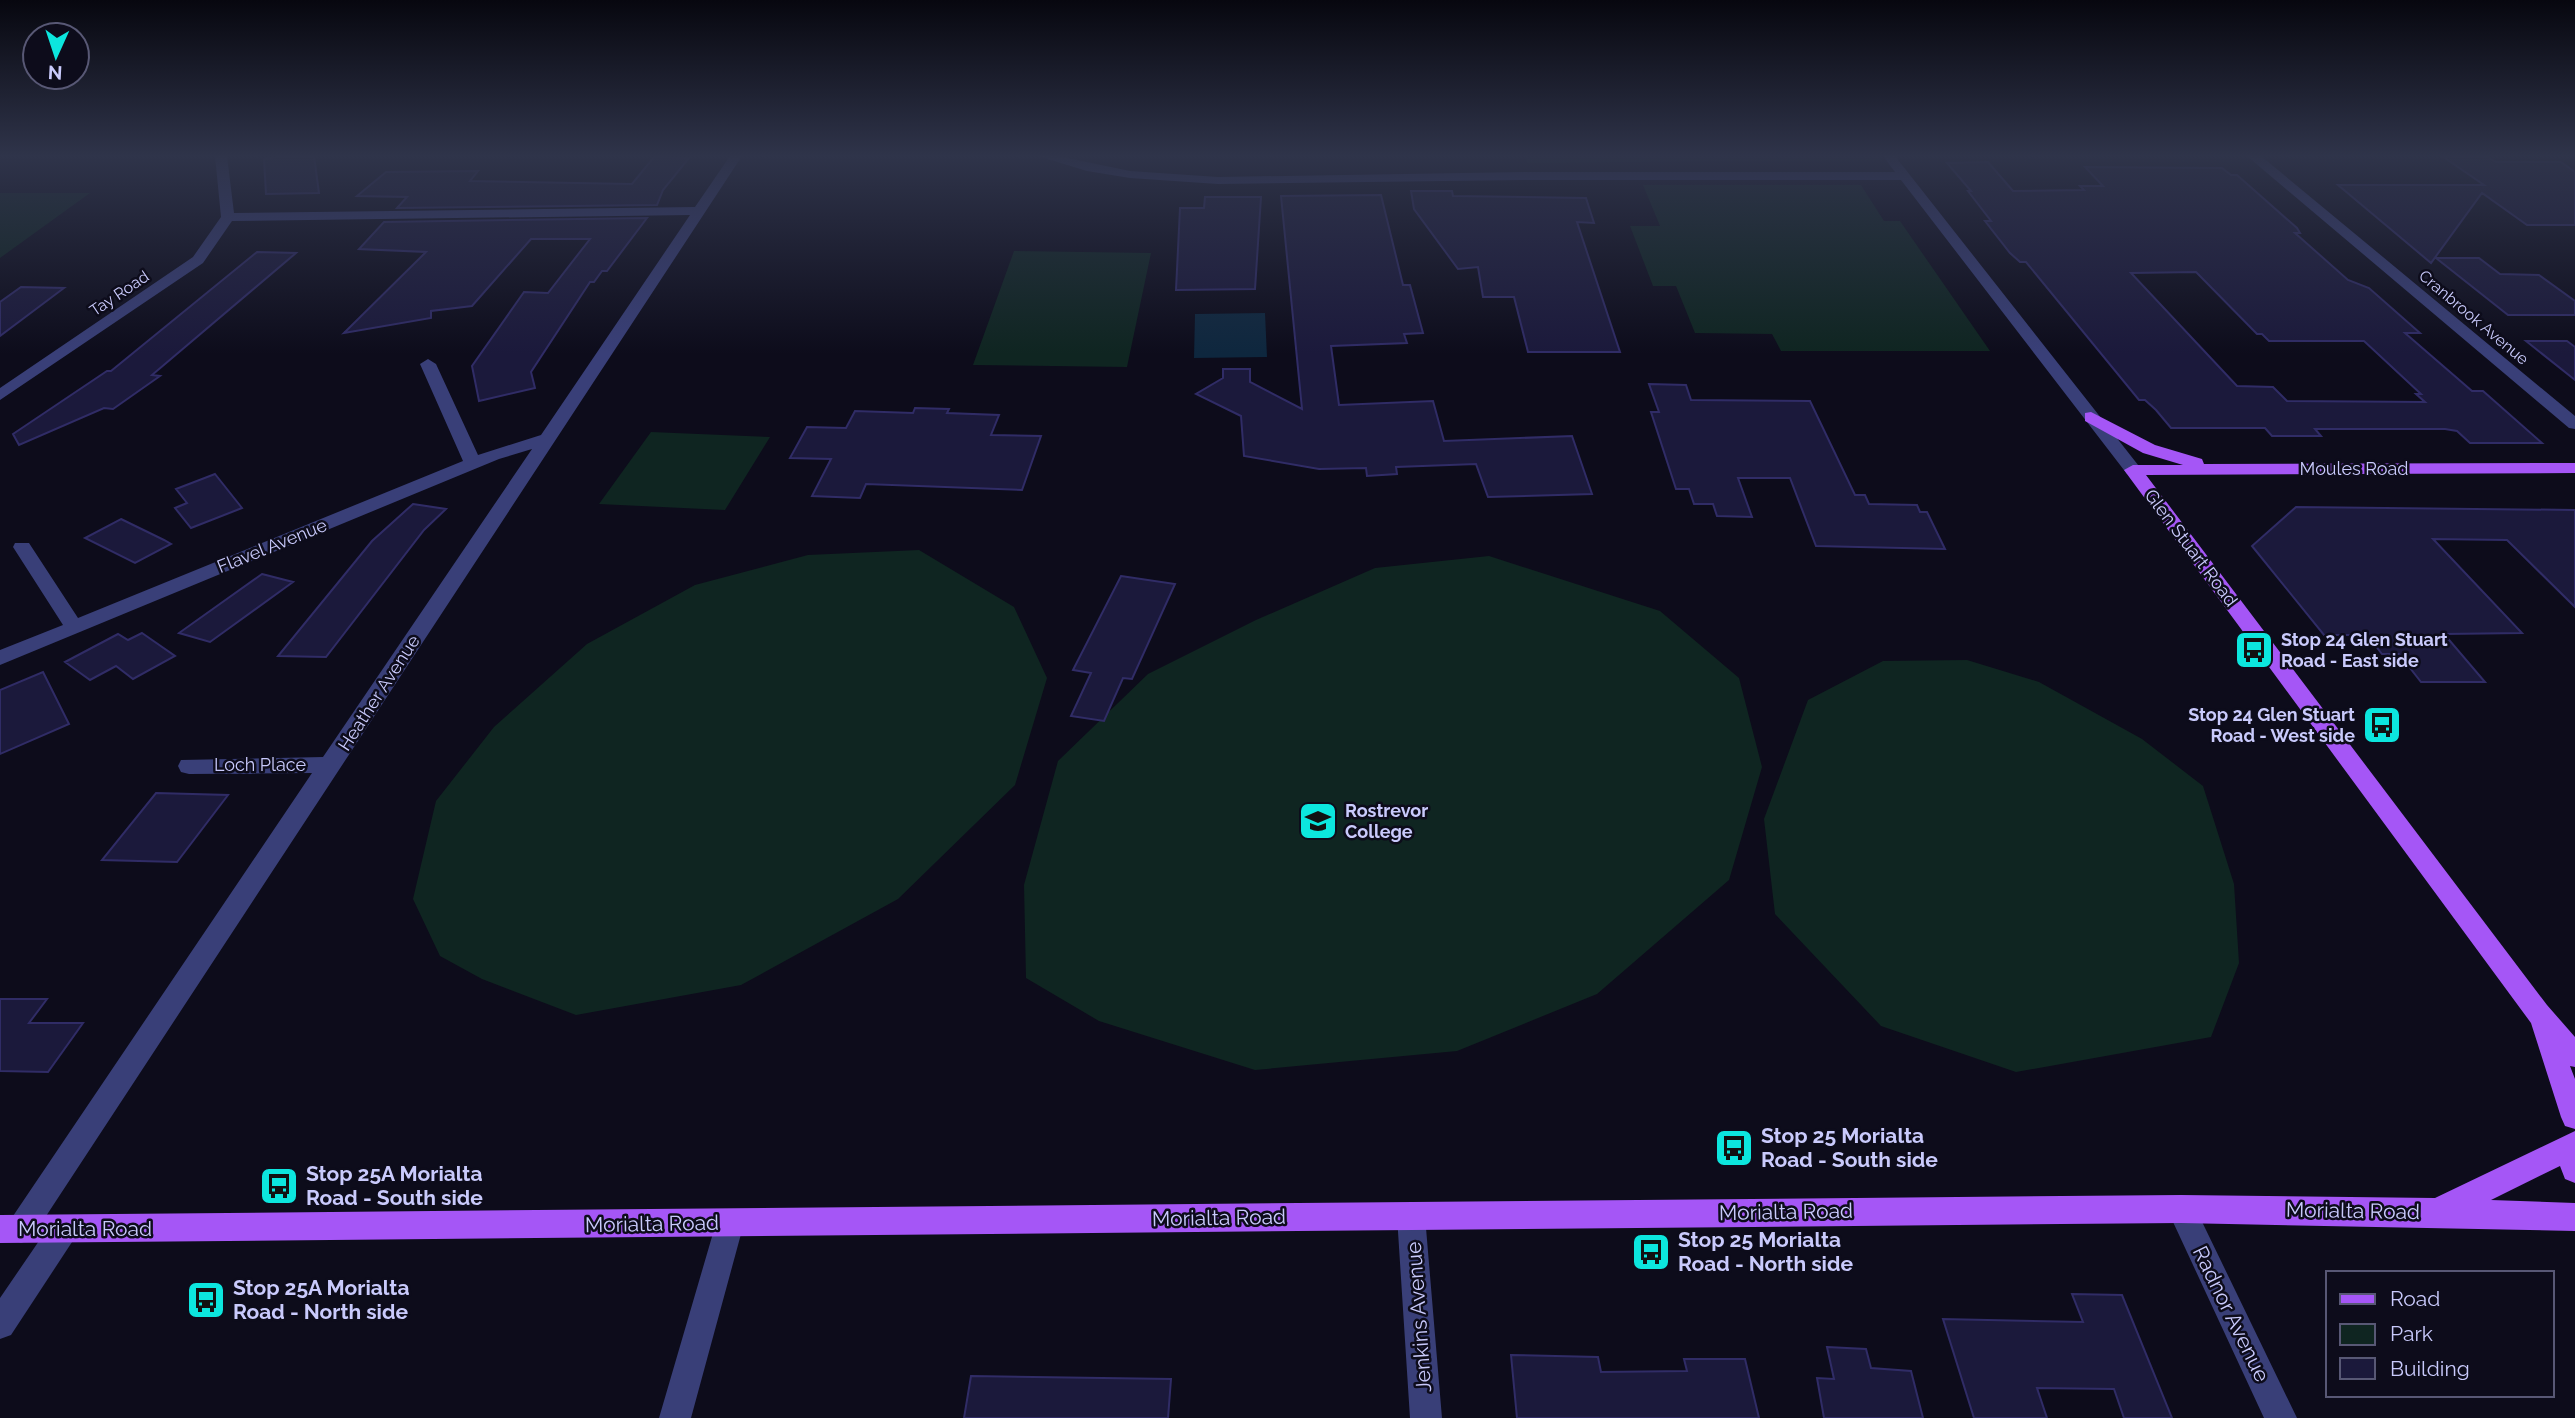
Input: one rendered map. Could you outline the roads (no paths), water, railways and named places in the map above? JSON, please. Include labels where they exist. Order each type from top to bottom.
[{"type":"main road","points":[[2091,417],[2150,449],[2196,463],[2236,470]]},
{"type":"main road","name":"Moules Road","points":[[2133,470],[2575,468]]},
{"type":"main road","name":"Glen Stuart Road","points":[[2133,470],[2538,1013],[2575,1056]]},
{"type":"main road","name":"Glen Stuart Road","points":[[2538,1013],[2575,1117]]},
{"type":"main road","points":[[2575,1144],[2572,1155],[2575,1170]]},
{"type":"main road","name":"Morialta Road","points":[[2437,1212],[2575,1144]]},
{"type":"main road","name":"Morialta Road","points":[[11,1229],[2181,1209],[2437,1212],[2575,1217]]},
{"type":"street","name":"Tay Road","points":[[0,395],[198,260],[224,222]]},
{"type":"street","name":"Heather Avenue","points":[[11,1229],[332,765],[692,222]]},
{"type":"street","name":"Glen Stuart Road","points":[[1940,222],[2133,470]]},
{"type":"street","name":"Cranbrook Avenue","points":[[2333,222],[2575,424]]},
{"type":"street","points":[[428,364],[472,463]]},
{"type":"street","name":"Flavel Avenue","points":[[0,658],[472,463],[546,439]]},
{"type":"street","points":[[22,547],[75,627]]},
{"type":"street","name":"Loch Place","points":[[188,766],[332,765]]},
{"type":"street","name":"Radnor Avenue","points":[[2181,1209],[2281,1418]]},
{"type":"street","name":"Jenkins Avenue","points":[[1411,1216],[1426,1418]]},
{"type":"street","points":[[675,1418],[730,1223]]},
{"type":"street","points":[[0,1324],[64,1229]]},
{"type":"water","points":[[1265,313],[1267,357],[1194,358],[1195,314]]},
{"type":"place","name":"Stop 24 Glen Stuart Road - East side","points":[[2254,650]]},
{"type":"place","name":"Stop 24 Glen Stuart Road - West side","points":[[2382,725]]},
{"type":"place","name":"Rostrevor College","points":[[1318,821]]},
{"type":"place","name":"Stop 25 Morialta Road - South side","points":[[1734,1148]]},
{"type":"place","name":"Stop 25A Morialta Road - South side","points":[[279,1186]]},
{"type":"place","name":"Stop 25 Morialta Road - North side","points":[[1651,1252]]},
{"type":"place","name":"Stop 25A Morialta Road - North side","points":[[206,1300]]}]
